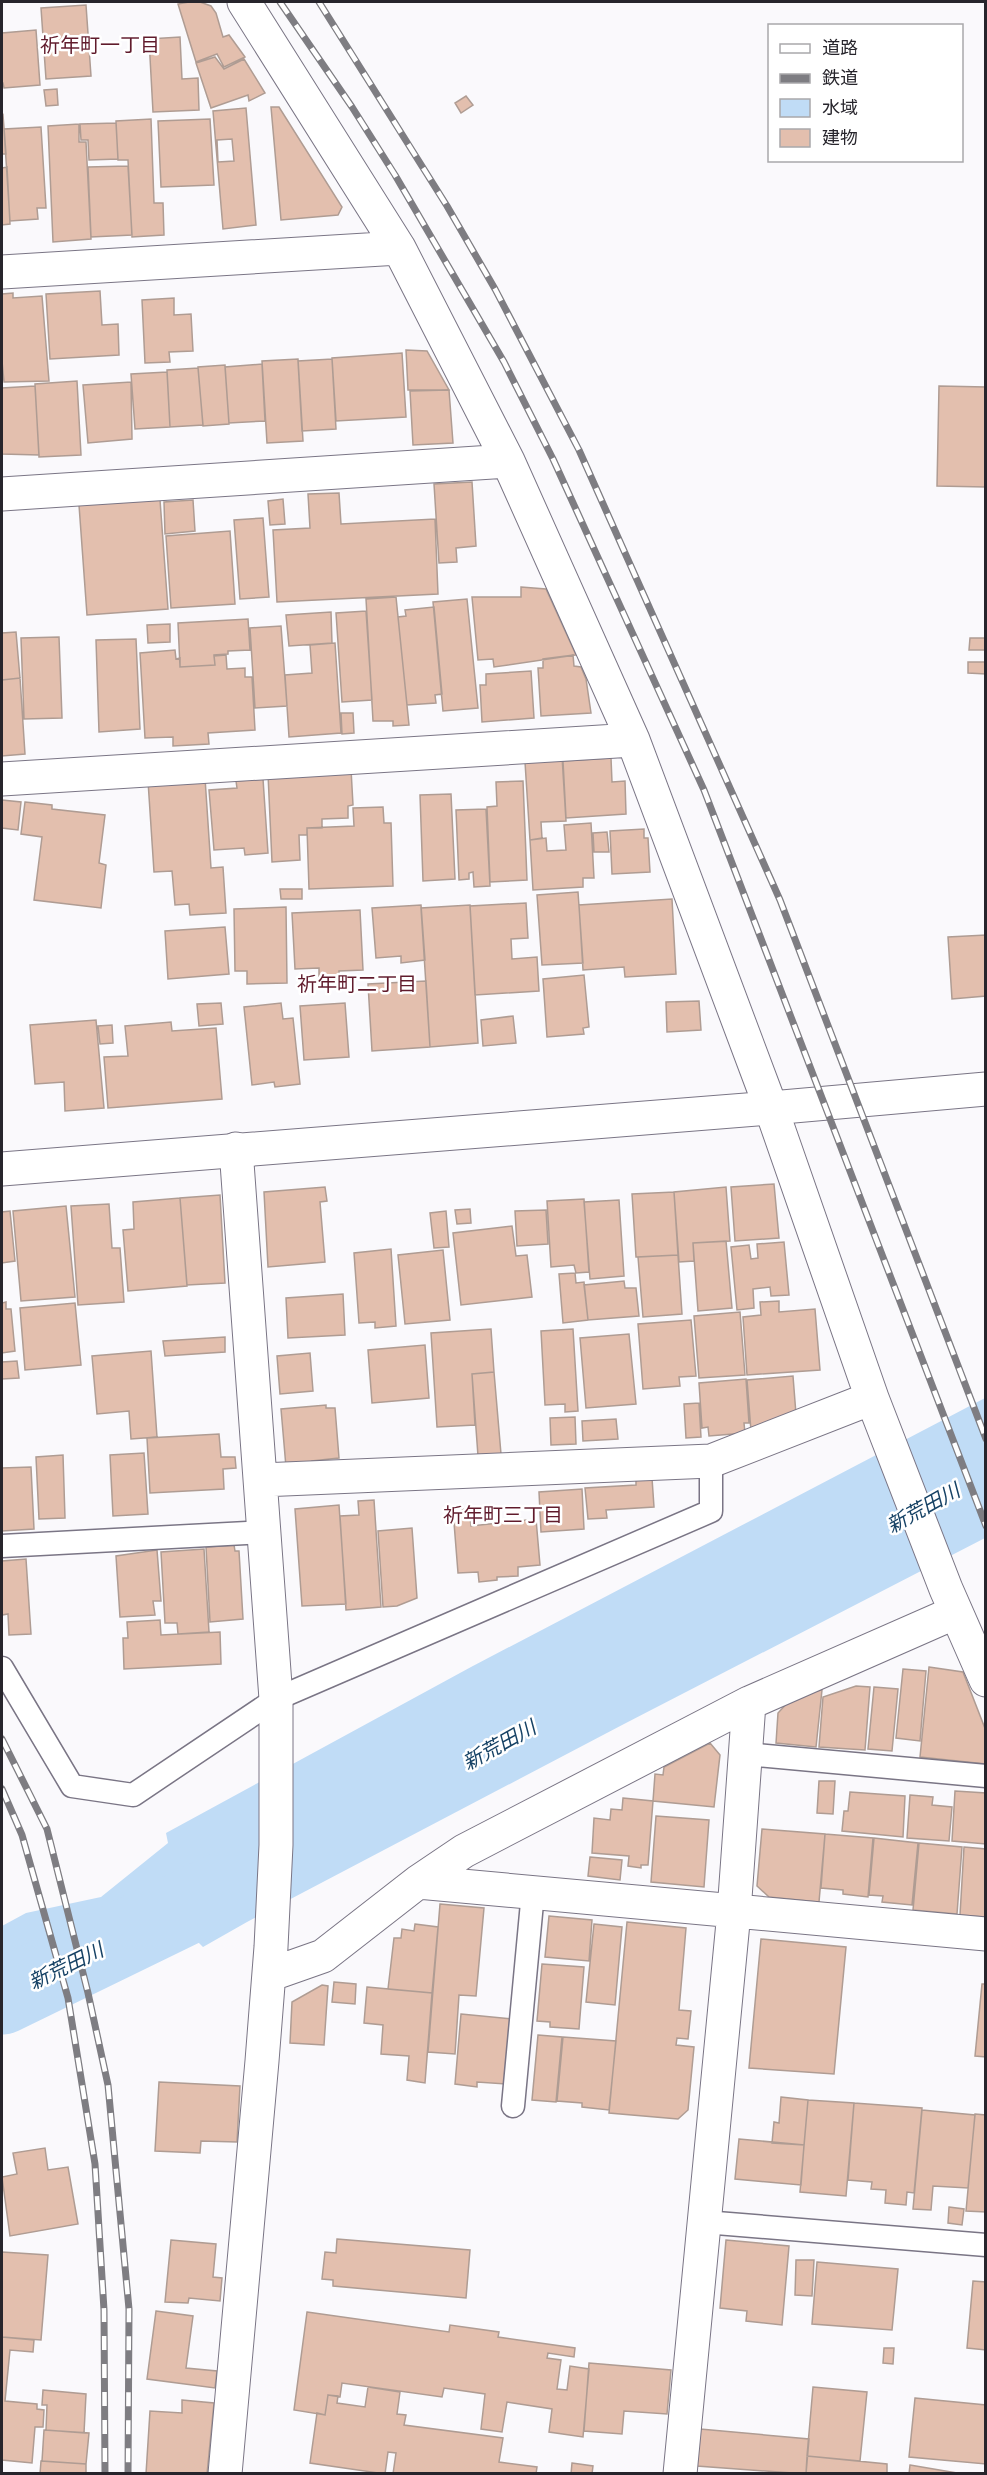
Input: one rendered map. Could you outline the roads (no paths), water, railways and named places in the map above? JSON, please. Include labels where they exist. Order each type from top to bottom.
[{"type":"street","points":[[244,2],[399,248],[508,461],[633,740],[771,1108],[872,1398],[951,1601],[986,1680]]},
{"type":"street","points":[[2,272],[399,248]]},
{"type":"street","points":[[2,494],[508,461]]},
{"type":"street","points":[[2,779],[633,740]]},
{"type":"street","points":[[2,1169],[986,1089]]},
{"type":"street","points":[[225,2474],[270,1961],[276,1845],[276,1699],[236,1149]]},
{"type":"street","points":[[261,1480],[711,1461],[872,1398]]},
{"type":"street","points":[[270,1961],[323,1956],[418,1882],[464,1851],[951,1601]]},
{"type":"street","points":[[680,2474],[734,1912],[749,1703]]},
{"type":"street","points":[[418,1882],[986,1934]]},
{"type":"lane","points":[[2,1668],[72,1786],[133,1795],[276,1699],[711,1511],[711,1461]]},
{"type":"lane","points":[[2,1546],[264,1532]]},
{"type":"lane","points":[[746,1754],[986,1776]]},
{"type":"lane","points":[[513,2106],[533,1892]]},
{"type":"lane","points":[[704,2222],[986,2245]]},
{"type":"water","points":[[985,1398],[985,1538],[624,1724],[203,1947],[192,1936],[103,1923],[20,1949],[2,1969],[2,1926],[26,1913],[101,1897],[168,1843],[166,1833],[471,1667]]},
{"type":"waterway","name":"新荒田川","points":[[2,1997],[236,1883]]},
{"type":"railway","points":[[280,2],[352,107],[395,175],[504,362],[553,459],[704,790],[986,1526]]},
{"type":"railway","points":[[319,2],[447,206],[495,289],[579,450],[780,900],[986,1439]]},
{"type":"railway","points":[[2,1739],[47,1829],[88,1993],[108,2085],[129,2309],[128,2474]]},
{"type":"railway","points":[[2,1789],[22,1835],[68,1998],[95,2164],[104,2310],[105,2474]]},
{"type":"district","name":"祈年町一丁目","points":[[100,45]]},
{"type":"district","name":"祈年町二丁目","points":[[357,984]]},
{"type":"district","name":"祈年町三丁目","points":[[503,1515]]}]
